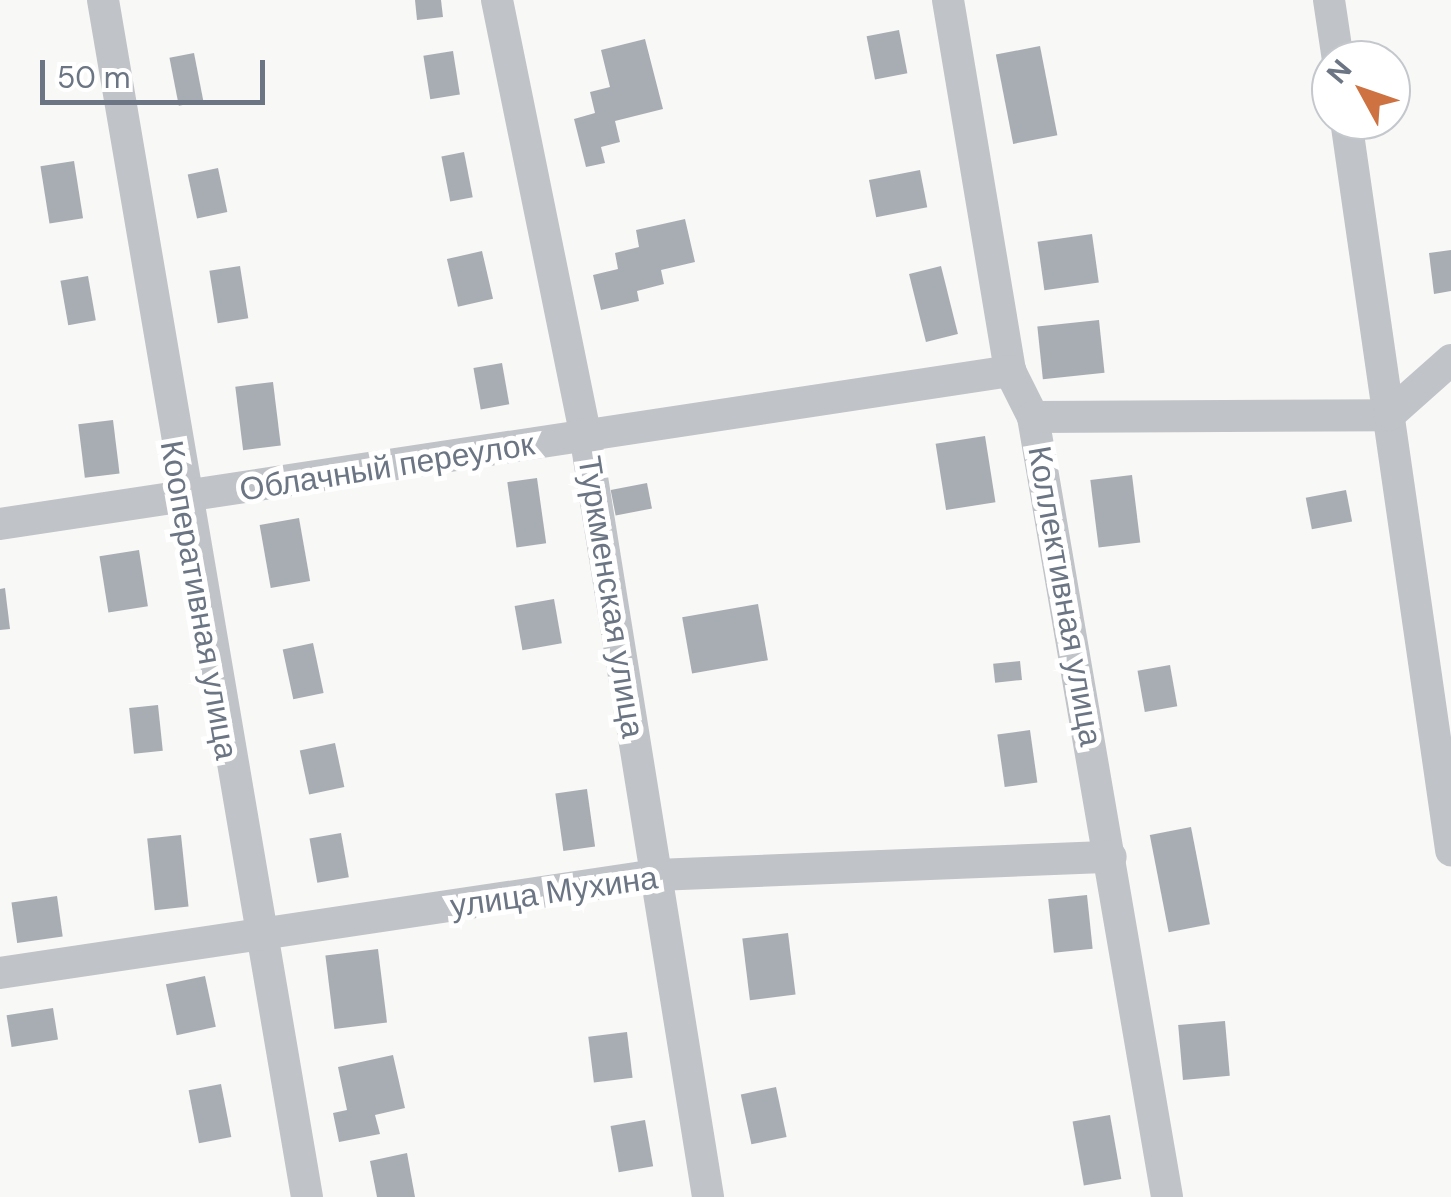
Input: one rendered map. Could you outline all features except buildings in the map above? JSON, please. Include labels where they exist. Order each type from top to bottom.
[{"type":"street","name":"Кооперативная улица","points":[[103,0],[181,501],[307,1197]]},
{"type":"street","name":"Туркменская улица","points":[[497,0],[585,434],[708,1197]]},
{"type":"street","name":"Коллективная улица","points":[[948,0],[1010,371],[1033,417],[1112,857],[1167,1197]]},
{"type":"street","points":[[1329,0],[1335,40]]},
{"type":"street","points":[[1349,140],[1451,850]]},
{"type":"street","points":[[1033,417],[1389,415],[1451,360]]},
{"type":"street","name":"Облачный переулок","points":[[0,524],[181,501],[585,434],[1010,371]]},
{"type":"street","name":"улица Мухина","points":[[0,972],[656,875],[1112,857]]}]
